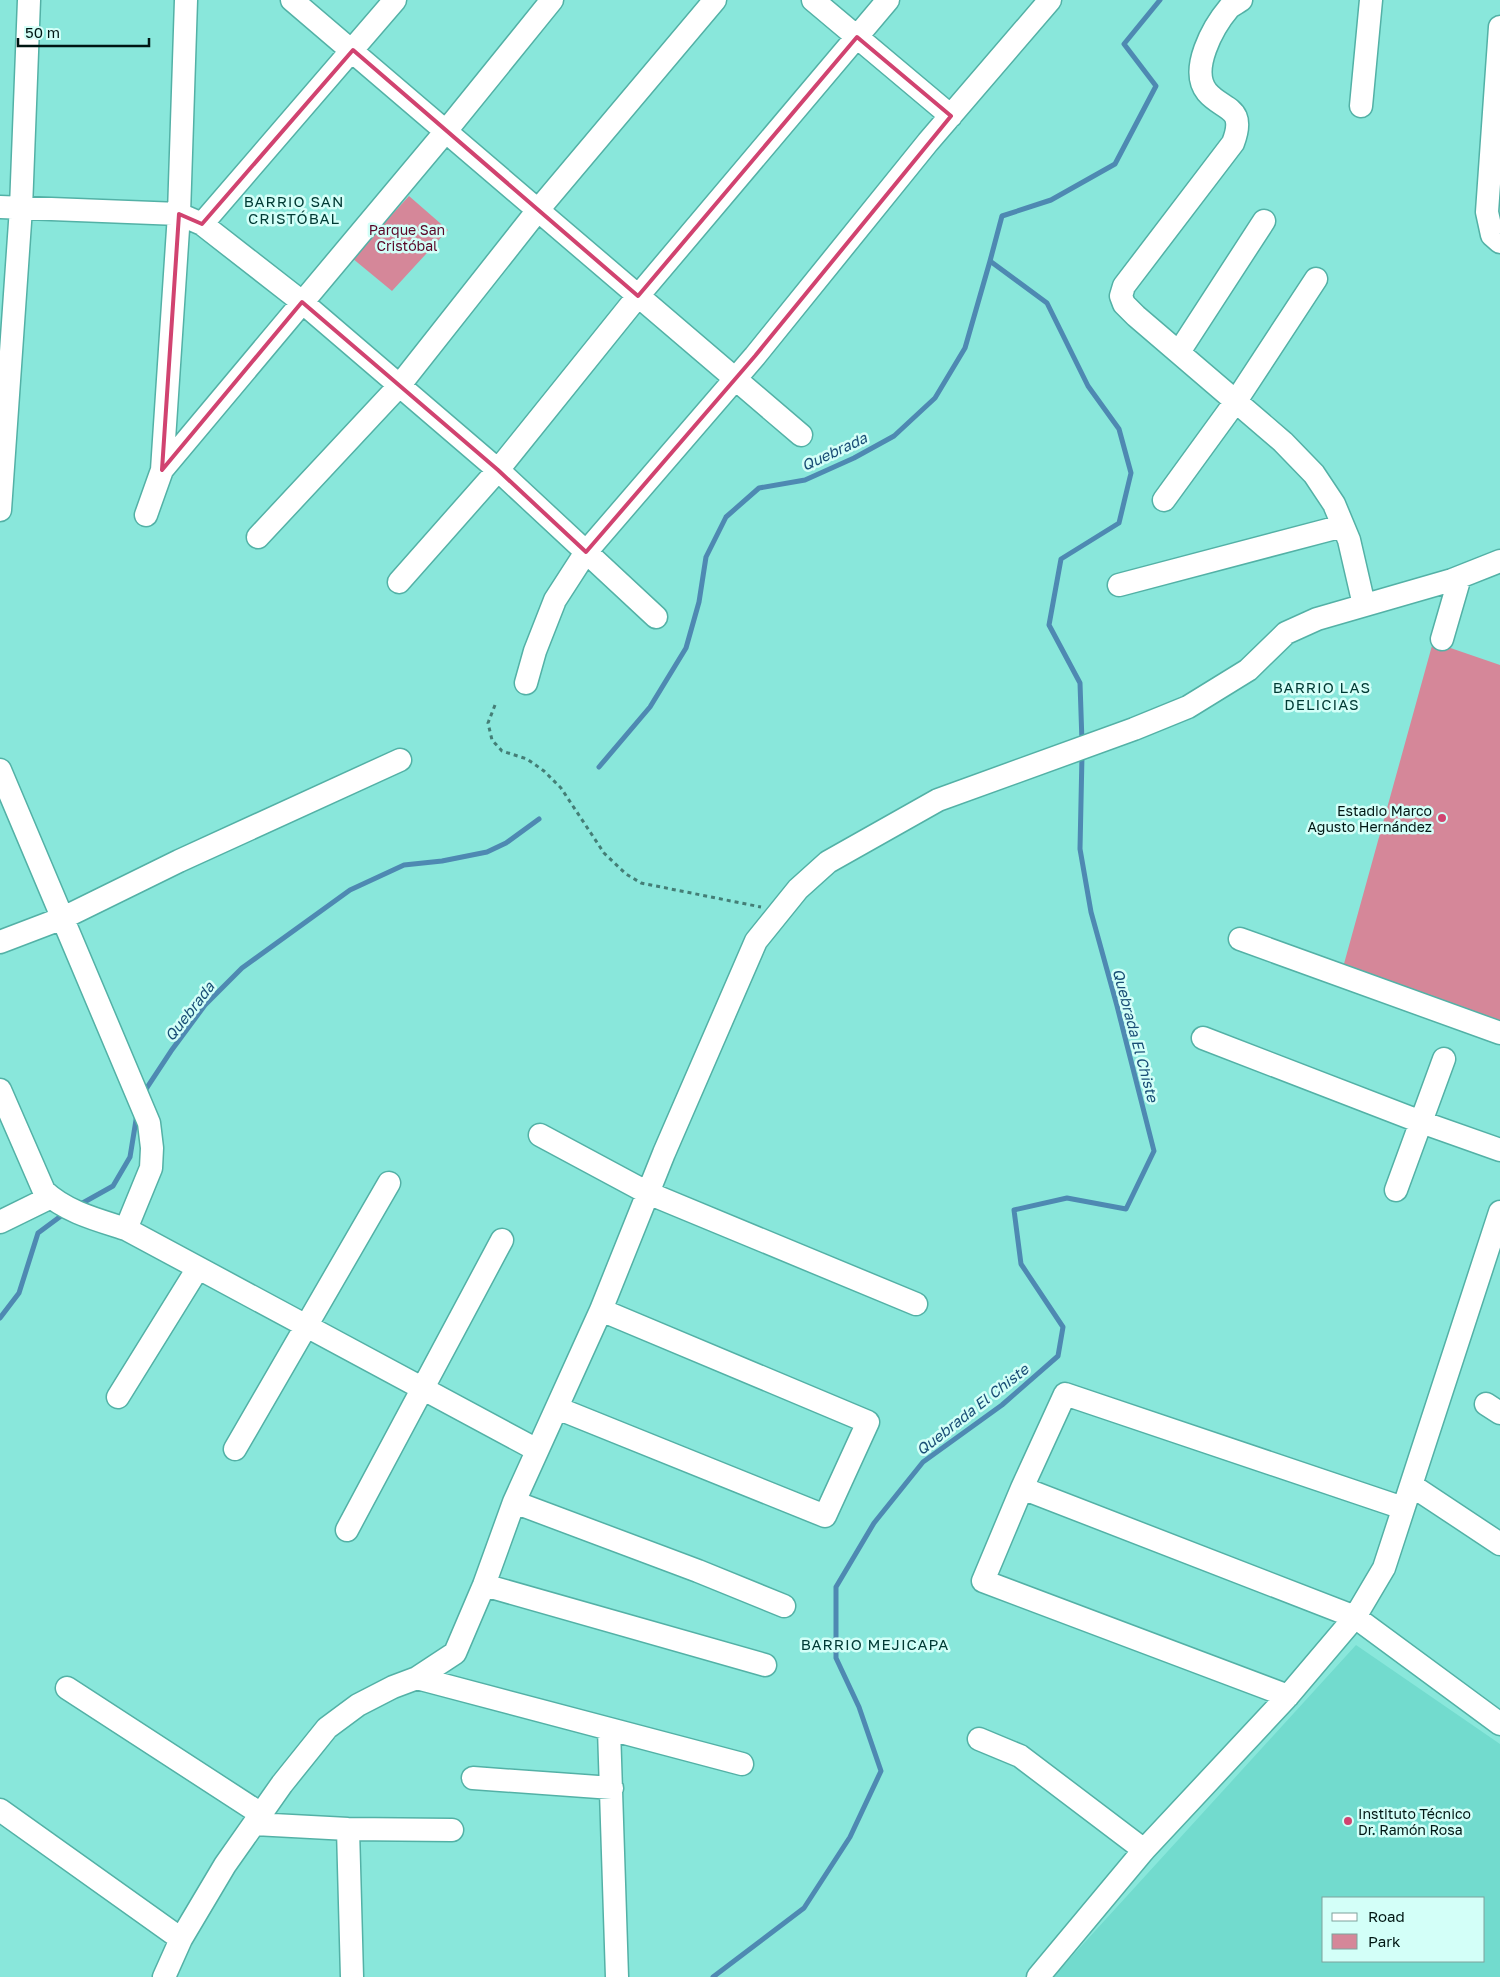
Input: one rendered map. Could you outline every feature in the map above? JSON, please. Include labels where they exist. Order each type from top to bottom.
[{"type":"street","points":[[0,510],[11,208],[29,0]]},
{"type":"street","points":[[146,515],[162,470],[178,214],[186,0]]},
{"type":"street","points":[[292,0],[353,50],[801,435]]},
{"type":"street","points":[[202,224],[395,0]]},
{"type":"street","points":[[162,470],[446,131],[552,0]]},
{"type":"street","points":[[258,537],[399,386],[538,210],[715,0]]},
{"type":"street","points":[[813,0],[951,116]]},
{"type":"street","points":[[399,582],[498,470],[638,296],[888,0]]},
{"type":"street","points":[[526,683],[535,651],[555,600],[586,552],[734,379],[951,116],[1050,0]]},
{"type":"street","points":[[1241,0],[1230,7],[1212,33],[1200,66],[1201,79],[1207,92],[1232,110],[1237,122],[1237,133],[1233,143],[1124,286],[1121,296],[1124,304],[1136,316],[1284,442],[1314,474],[1334,504],[1349,540],[1364,605]]},
{"type":"street","points":[[1361,106],[1371,0]]},
{"type":"street","points":[[1500,27],[1487,212],[1492,235],[1500,242]]},
{"type":"street","points":[[11,208],[178,214],[202,224],[302,302],[498,470],[656,617]]},
{"type":"street","points":[[1179,352],[1264,221]]},
{"type":"street","points":[[1164,500],[1236,401],[1316,279]]},
{"type":"street","points":[[1119,585],[1343,526]]},
{"type":"street","points":[[164,1977],[181,1939],[225,1865],[282,1784],[327,1728],[358,1705],[392,1687],[417,1678],[456,1653],[484,1585],[514,1502],[601,1310],[648,1193],[756,941],[798,889],[828,862],[938,800],[1134,729],[1188,707],[1248,670],[1286,633],[1317,619],[1460,576],[1500,561]]},
{"type":"street","points":[[1442,639],[1460,576]]},
{"type":"street","points":[[0,942],[63,918],[179,861],[400,760]]},
{"type":"street","points":[[0,770],[7,808],[63,918],[149,1123],[152,1148],[151,1168],[126,1229]]},
{"type":"street","points":[[1240,939],[1500,1033]]},
{"type":"street","points":[[1203,1038],[1421,1122],[1500,1150]]},
{"type":"street","points":[[1396,1190],[1444,1059]]},
{"type":"street","points":[[0,1090],[44,1191],[51,1197],[86,1217],[126,1229],[536,1450]]},
{"type":"street","points":[[540,1135],[648,1193],[916,1304]]},
{"type":"street","points":[[235,1449],[388,1182]]},
{"type":"street","points":[[0,1222],[51,1197]]},
{"type":"street","points":[[1038,1977],[1144,1850],[1288,1696],[1356,1617],[1384,1568],[1500,1212]]},
{"type":"street","points":[[347,1530],[502,1240]]},
{"type":"street","points":[[118,1397],[198,1268]]},
{"type":"street","points":[[557,1408],[825,1516],[868,1422],[601,1310]]},
{"type":"street","points":[[1288,1696],[983,1581],[1022,1488],[1066,1394],[1403,1508]]},
{"type":"street","points":[[1411,1485],[1500,1544]]},
{"type":"street","points":[[1022,1488],[1356,1617],[1500,1724]]},
{"type":"street","points":[[514,1502],[698,1571],[784,1606]]},
{"type":"street","points":[[484,1585],[765,1665]]},
{"type":"street","points":[[417,1678],[742,1764]]},
{"type":"street","points":[[67,1688],[257,1819],[348,1829],[452,1830]]},
{"type":"street","points":[[608,1729],[612,1788],[617,1977]]},
{"type":"street","points":[[979,1739],[1020,1756],[1144,1850]]},
{"type":"street","points":[[473,1778],[612,1788]]},
{"type":"street","points":[[0,1810],[181,1939]]},
{"type":"street","points":[[348,1829],[352,1977]]},
{"type":"path","points":[[495,705],[488,723],[492,740],[502,751],[528,759],[562,788],[604,853],[626,874],[641,883],[781,911]]},
{"type":"highlighted area","points":[[857,37],[951,116],[755,356],[586,552],[498,470],[302,302],[162,470],[179,214],[202,224],[353,50],[638,296]]},
{"type":"shaded area","name":"Instituto Técnico Dr. Ramón Rosa","points":[[1356,1645],[1500,1744],[1500,1977],[1053,1977]]},
{"type":"green space","name":"Parque San Cristóbal","points":[[409,196],[448,230],[392,291],[352,258]]},
{"type":"green space","name":"Estadio Marco Agusto Hernández","points":[[1433,642],[1500,665],[1500,1029],[1342,971]]},
{"type":"waterway","name":"Quebrada El Chiste","points":[[1082,742],[1080,683],[1049,625],[1061,559],[1119,523],[1131,473],[1119,429],[1088,386],[1047,303],[990,261],[1002,216],[1051,200],[1115,164],[1156,86],[1124,44],[1160,0]]},
{"type":"waterway","name":"Quebrada","points":[[599,767],[650,707],[686,648],[699,602],[706,557],[726,517],[759,488],[805,480],[854,458],[894,436],[935,398],[965,348],[990,261]]},
{"type":"waterway","name":"Quebrada El Chiste","points":[[713,1977],[804,1908],[850,1837],[881,1771],[859,1707],[836,1658],[836,1587],[874,1523],[923,1462],[1002,1405],[1058,1356],[1063,1327],[1021,1264],[1014,1210],[1067,1198],[1126,1209],[1154,1151],[1091,912],[1080,849],[1082,755]]},
{"type":"waterway","name":"Quebrada","points":[[144,1092],[205,1005],[242,968],[350,890],[404,865],[442,861],[487,852],[506,843],[539,819]]},
{"type":"waterway","name":"Quebrada","points":[[79,1205],[113,1186],[130,1157],[137,1114]]},
{"type":"waterway","name":"Quebrada","points":[[0,1318],[19,1293],[38,1233],[65,1213]]},
{"type":"place","name":"Estadio Marco Agusto Hernández","points":[[1442,818]]},
{"type":"place","name":"Instituto Técnico Dr. Ramón Rosa","points":[[1348,1821]]},
{"type":"district","name":"BARRIO SAN CRISTÓBAL","points":[[294,210]]},
{"type":"district","name":"BARRIO LAS DELICIAS","points":[[1322,696]]},
{"type":"district","name":"BARRIO MEJICAPA","points":[[875,1644]]}]
